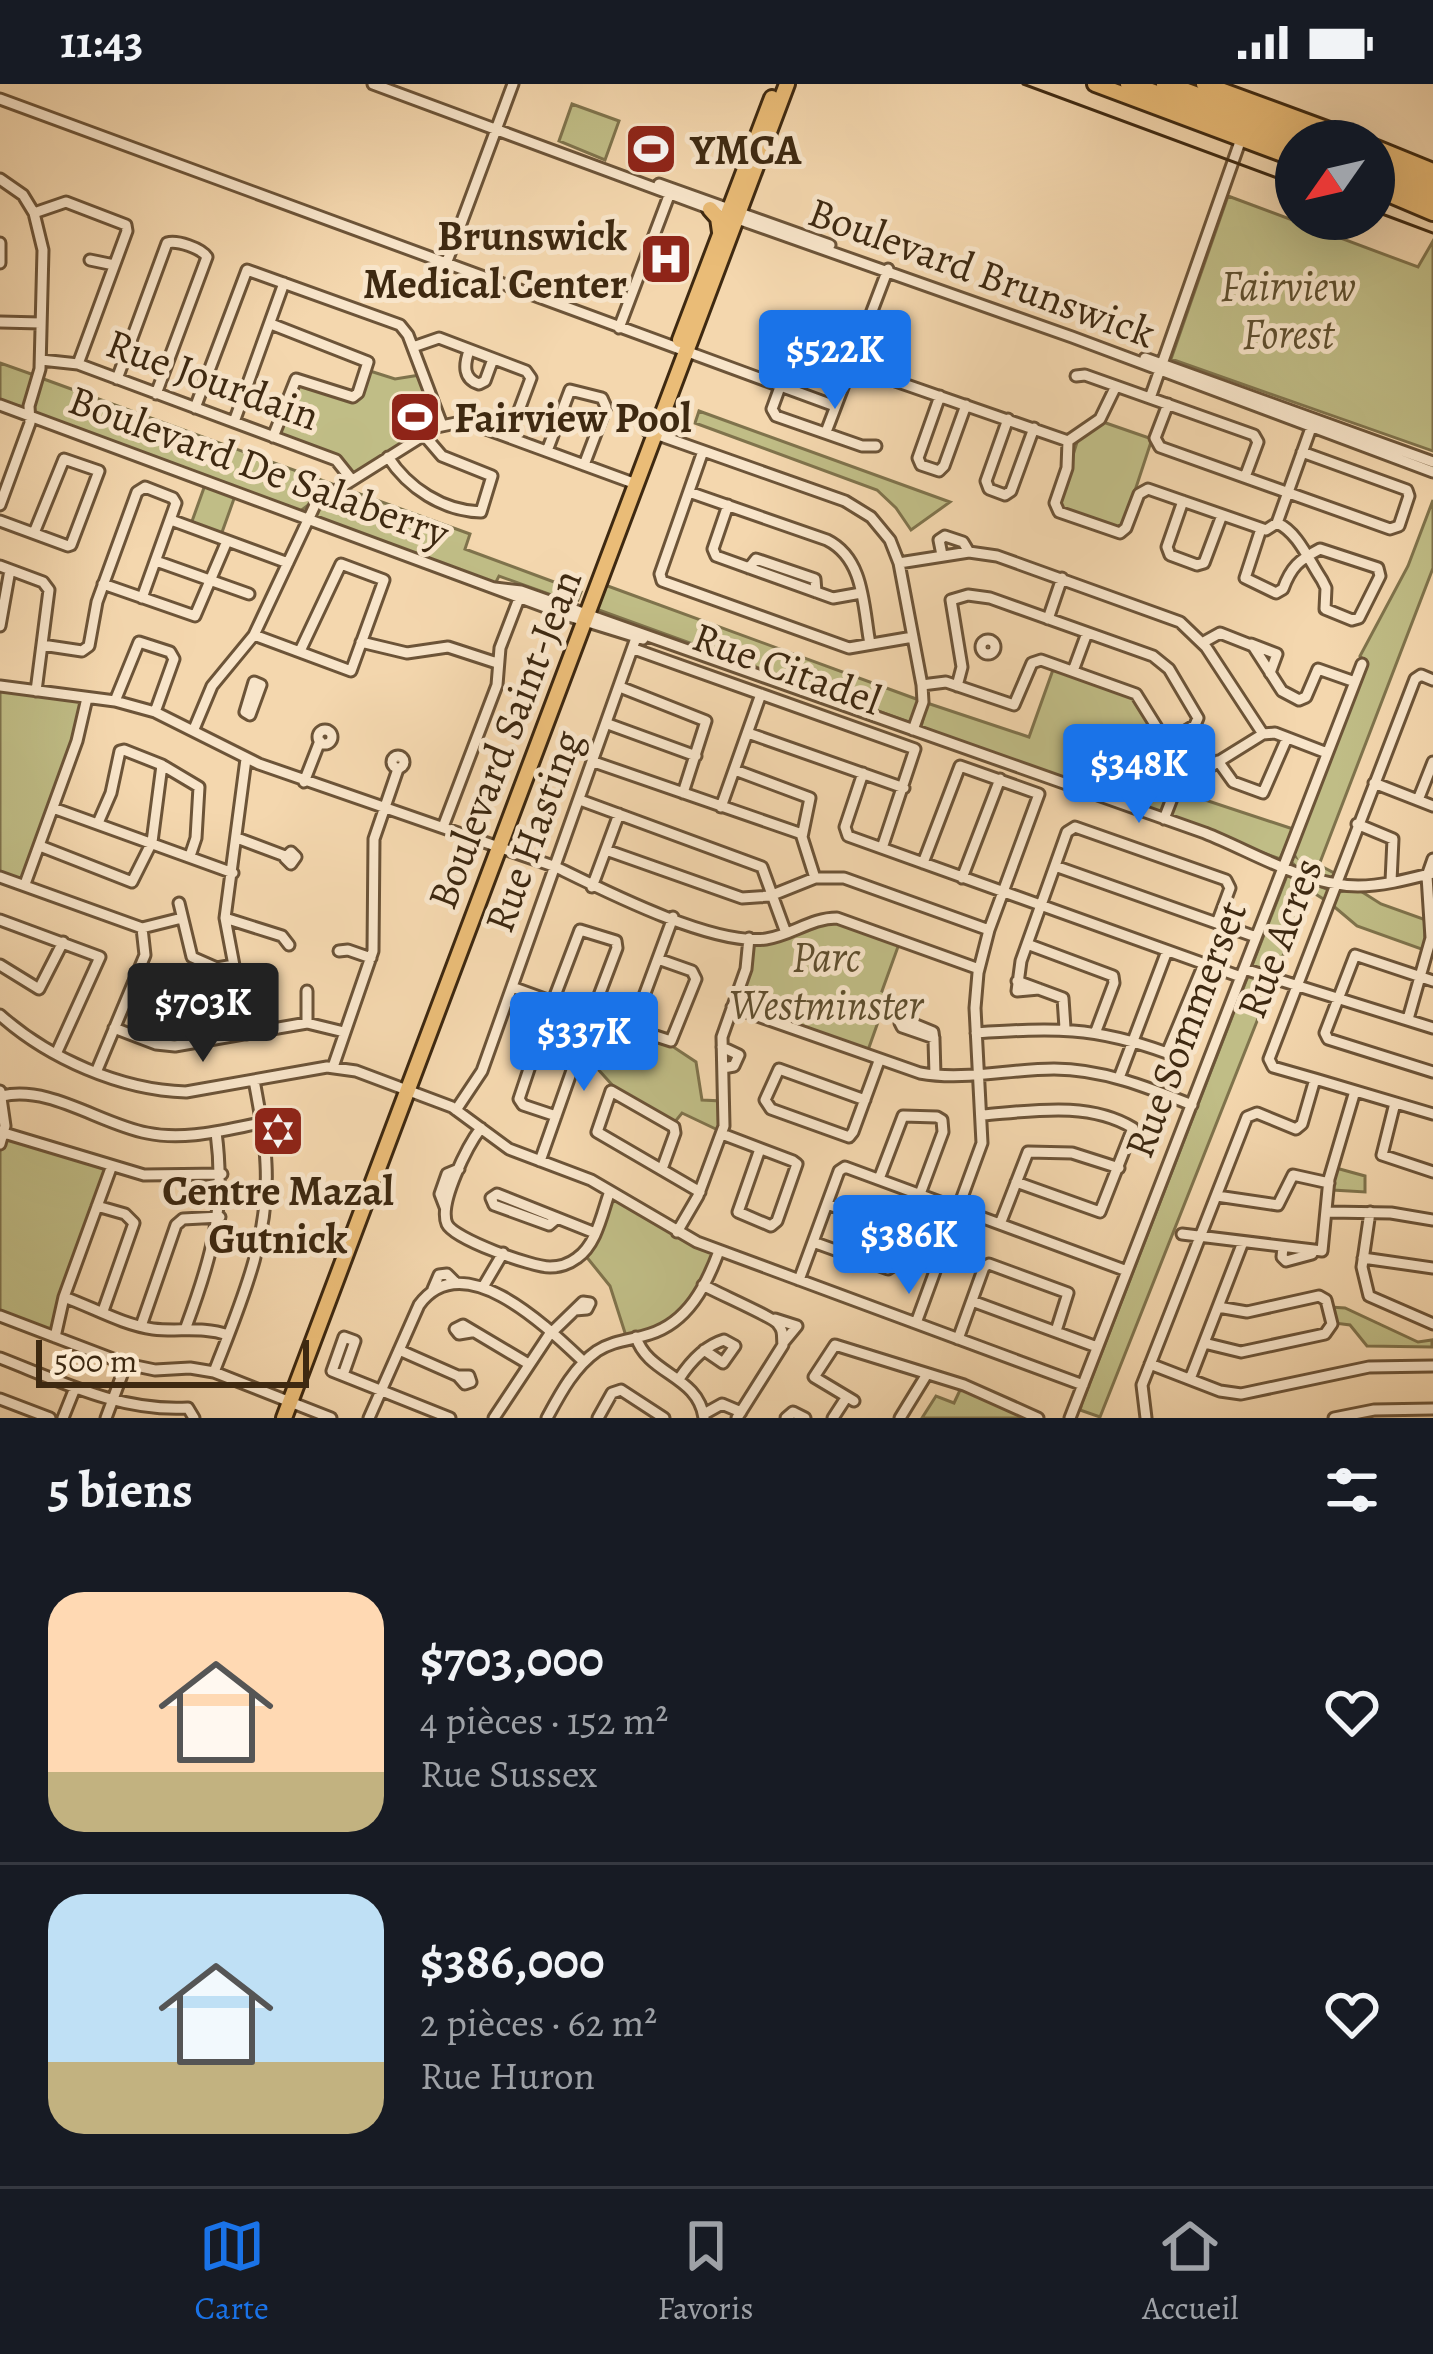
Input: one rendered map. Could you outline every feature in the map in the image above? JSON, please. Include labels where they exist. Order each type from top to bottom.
[{"type":"highway","points":[[1130,84],[1275,143]]},
{"type":"highway","points":[[1165,84],[1280,120]]},
{"type":"highway","points":[[1188,118],[1275,145]]},
{"type":"highway","points":[[1395,160],[1433,173]]},
{"type":"highway","points":[[1395,164],[1433,185]]},
{"type":"highway","points":[[1395,183],[1433,199]]},
{"type":"main road","name":"Boulevard Saint-Jean","points":[[280,1418],[531,739],[651,433],[710,260],[736,215],[782,84]]},
{"type":"main road","points":[[1095,84],[1241,139],[1275,147]]},
{"type":"main road","points":[[1204,84],[1294,120]]},
{"type":"main road","points":[[1395,197],[1433,213]]},
{"type":"main road","points":[[710,208],[718,218],[723,240]]},
{"type":"main road","points":[[723,240],[737,227],[736,215]]},
{"type":"main road","name":"Boulevard Saint-Jean","points":[[681,352],[712,283],[723,240]]},
{"type":"main road","points":[[710,260],[712,283]]},
{"type":"main road","name":"Boulevard Saint-Jean","points":[[495,846],[533,757],[581,616]]},
{"type":"main road","points":[[531,739],[533,757]]},
{"type":"street","name":"Boulevard Brunswick","points":[[373,84],[415,92]]},
{"type":"street","name":"Boulevard Brunswick","points":[[390,84],[736,215],[1433,462]]},
{"type":"street","points":[[446,264],[513,84]]},
{"type":"street","points":[[0,99],[835,406]]},
{"type":"street","points":[[1150,398],[1241,139]]},
{"type":"street","points":[[0,178],[22,195],[34,213],[44,250],[41,360],[30,423],[0,505]]},
{"type":"street","name":"Boulevard Brunswick","points":[[670,190],[888,269]]},
{"type":"street","points":[[619,328],[670,190]]},
{"type":"street","points":[[34,213],[66,202],[126,225],[78,364]]},
{"type":"street","points":[[0,243],[0,263]]},
{"type":"street","points":[[117,379],[167,243],[203,252],[207,257],[156,394]]},
{"type":"street","points":[[90,260],[113,266]]},
{"type":"street","points":[[826,432],[888,269]]},
{"type":"street","points":[[195,408],[247,270],[400,326],[442,425]]},
{"type":"street","points":[[234,422],[284,283]]},
{"type":"street","points":[[0,322],[41,323]]},
{"type":"street","points":[[271,324],[368,362],[353,397],[302,378],[295,380],[273,437]]},
{"type":"street","points":[[412,347],[439,338],[526,371],[531,378],[509,437]]},
{"type":"street","points":[[469,351],[465,368],[479,385],[493,359]]},
{"type":"street","name":"Rue Jourdain","points":[[41,360],[78,364],[336,460],[352,480]]},
{"type":"street","points":[[852,365],[1068,441]]},
{"type":"street","points":[[1076,376],[1256,436],[1245,477]]},
{"type":"street","points":[[1068,441],[1100,419],[1116,386]]},
{"type":"street","points":[[780,387],[772,409],[775,415],[862,446],[876,446]]},
{"type":"street","points":[[547,451],[570,390],[602,399],[606,407],[586,465]]},
{"type":"street","points":[[940,396],[918,458],[930,469],[944,466],[966,405]]},
{"type":"street","points":[[1168,404],[1155,439],[1158,446],[1390,530],[1399,526],[1409,496],[1405,489],[1302,452]]},
{"type":"street","name":"Boulevard De Salaberry","points":[[0,405],[495,588],[668,643],[1164,819],[1283,867],[1336,883],[1365,886],[1430,873]]},
{"type":"street","points":[[1008,419],[986,481],[988,489],[1006,495],[1011,491],[1034,428]]},
{"type":"street","name":"Boulevard Brunswick","points":[[1313,422],[1433,472]]},
{"type":"street","points":[[1068,441],[1066,472],[1055,503],[1059,512],[1120,533],[1143,490],[1262,529],[1277,523],[1313,422]]},
{"type":"street","points":[[194,729],[208,692],[254,635],[317,502],[424,435],[442,425],[466,423],[633,480]]},
{"type":"street","points":[[651,433],[859,508],[883,530],[899,563],[922,685],[922,704],[913,730]]},
{"type":"street","points":[[388,457],[419,492],[480,512],[492,476],[442,457],[424,435]]},
{"type":"street","points":[[703,451],[660,574],[662,581],[849,648],[913,637]]},
{"type":"street","points":[[0,521],[71,545],[99,472],[64,459],[34,532]]},
{"type":"street","points":[[42,644],[82,651],[89,646],[104,584],[141,488],[176,500],[142,598]]},
{"type":"street","points":[[689,492],[836,544],[853,562],[883,660]]},
{"type":"street","points":[[1183,501],[1167,547],[1170,555],[1197,565],[1204,563],[1222,515]]},
{"type":"street","points":[[728,506],[714,554],[836,598],[861,593]]},
{"type":"street","points":[[171,520],[287,563]]},
{"type":"street","points":[[1262,529],[1245,576],[1249,583],[1280,592],[1292,567],[1306,556],[1323,549],[1379,569],[1359,618],[1352,620],[1325,609],[1326,586],[1306,556],[1290,530],[1277,523]]},
{"type":"street","points":[[942,555],[939,542],[945,536],[964,542],[969,552]]},
{"type":"street","points":[[104,584],[195,616],[227,541]]},
{"type":"street","points":[[899,563],[969,552],[998,556],[1172,618],[1202,643],[1263,734]]},
{"type":"street","points":[[156,561],[249,594]]},
{"type":"street","points":[[254,635],[351,670],[385,580],[341,564],[300,651]]},
{"type":"street","points":[[0,626],[5,568],[47,585],[36,691]]},
{"type":"street","points":[[1048,619],[1062,578]]},
{"type":"street","points":[[443,827],[497,686],[497,663],[520,594]]},
{"type":"street","points":[[957,686],[962,670],[950,605],[956,596],[982,597],[1153,656],[1169,669],[1198,721],[1166,743]]},
{"type":"street","name":"Boulevard De Salaberry","points":[[581,616],[635,644],[668,643]]},
{"type":"street","points":[[1202,643],[1220,632],[1250,643],[1285,693],[1301,700],[1318,669],[1355,682]]},
{"type":"street","points":[[1073,671],[1087,633]]},
{"type":"street","points":[[957,640],[982,641]]},
{"type":"street","points":[[361,641],[407,653],[448,647],[497,663]]},
{"type":"street","points":[[115,701],[139,642],[173,656],[155,712]]},
{"type":"street","name":"Rue Hasting","points":[[456,1109],[479,1076],[635,644]]},
{"type":"street","name":"Rue Citadel","points":[[635,644],[917,751],[904,788]]},
{"type":"street","points":[[922,685],[942,681],[1014,705],[1034,661],[1073,671],[1136,694],[1189,779]]},
{"type":"street","name":"Rue Sommerset","points":[[1070,1418],[1362,664]]},
{"type":"street","points":[[226,670],[254,682]]},
{"type":"street","name":"Rue Acres","points":[[1316,1079],[1274,1066],[1268,1059],[1416,678],[1433,680]]},
{"type":"street","points":[[0,686],[115,701],[155,712],[246,759],[304,782],[556,867],[592,887],[724,935],[767,939],[815,920],[837,918],[979,970]]},
{"type":"street","points":[[620,687],[704,718],[707,725],[683,793]]},
{"type":"street","points":[[721,807],[761,694]]},
{"type":"street","points":[[25,884],[79,736],[87,698]]},
{"type":"street","points":[[608,724],[696,756]]},
{"type":"street","points":[[1164,819],[1173,791],[1263,734],[1271,732],[1327,753]]},
{"type":"street","points":[[748,733],[904,788],[882,848]]},
{"type":"street","points":[[1218,761],[1233,782],[1265,792],[1287,738]]},
{"type":"street","points":[[304,782],[320,741]]},
{"type":"street","points":[[98,823],[120,751],[161,765],[199,787],[196,838],[190,856]]},
{"type":"street","points":[[246,759],[225,918],[247,1034]]},
{"type":"street","points":[[594,762],[802,835]]},
{"type":"street","points":[[1418,800],[1433,762]]},
{"type":"street","points":[[40,846],[132,882],[152,842],[161,765]]},
{"type":"street","points":[[916,1323],[982,1143],[976,1033],[979,970],[1039,795],[960,766],[922,863]]},
{"type":"street","points":[[333,1067],[371,958],[374,839],[398,769]]},
{"type":"street","points":[[735,770],[809,796],[802,835],[814,878]]},
{"type":"street","points":[[863,773],[844,832],[1204,964],[1296,985],[1433,1028]]},
{"type":"street","points":[[962,878],[1000,779]]},
{"type":"street","points":[[1374,783],[1433,806]]},
{"type":"street","points":[[580,800],[762,867],[787,932]]},
{"type":"street","points":[[53,808],[233,873]]},
{"type":"street","points":[[592,887],[619,814]]},
{"type":"street","points":[[1357,824],[1393,839],[1391,881]]},
{"type":"street","points":[[1064,1028],[1065,1000],[1017,981],[1067,832],[1075,827],[1226,880],[1230,888],[1217,923]]},
{"type":"street","points":[[237,838],[285,856]]},
{"type":"street","points":[[606,850],[735,897],[754,899],[814,878],[851,880],[989,930]]},
{"type":"street","points":[[1408,1019],[1430,943],[1433,859]]},
{"type":"street","points":[[1055,866],[1256,937]]},
{"type":"street","points":[[0,877],[142,928],[182,918]]},
{"type":"street","points":[[179,903],[192,957],[217,968],[234,965]]},
{"type":"street","points":[[658,959],[692,971],[696,979],[670,1042],[634,1027],[658,959],[673,917]]},
{"type":"street","points":[[225,918],[282,936],[289,945]]},
{"type":"street","points":[[0,920],[100,957],[56,1054]]},
{"type":"street","points":[[97,1070],[145,955],[142,928]]},
{"type":"street","points":[[512,987],[554,1001],[592,1013],[616,941],[579,932],[554,1001]]},
{"type":"street","points":[[677,1232],[700,1192],[722,1135],[722,1047],[746,969],[749,938]]},
{"type":"street","points":[[0,965],[39,989],[63,943]]},
{"type":"street","points":[[1027,944],[1113,976],[1096,1031]]},
{"type":"street","points":[[339,951],[371,958]]},
{"type":"street","points":[[1119,1078],[1167,951]]},
{"type":"street","points":[[1433,981],[1355,955],[1325,1034],[1328,1040],[1433,1072]]},
{"type":"street","points":[[976,1033],[1096,1031],[1167,1053],[1204,964]]},
{"type":"street","points":[[135,981],[194,1004],[203,1042]]},
{"type":"street","points":[[238,989],[258,984]]},
{"type":"street","points":[[307,991],[308,1023]]},
{"type":"street","points":[[732,1007],[880,1061],[935,1075],[1057,1069],[1119,1078],[1192,1105]]},
{"type":"street","points":[[0,1015],[33,1043],[138,1087],[186,1092],[333,1067],[404,1089],[456,1109],[509,1149],[610,1191],[677,1232],[719,1251],[1083,1385]]},
{"type":"street","points":[[114,1028],[166,1046],[308,1023],[344,1032]]},
{"type":"street","points":[[934,1038],[935,1075]]},
{"type":"street","points":[[539,1161],[556,1117],[576,1056],[542,1042],[519,1099],[523,1105],[556,1117]]},
{"type":"street","points":[[865,1100],[779,1069],[765,1100],[771,1109],[847,1137],[852,1135],[880,1061]]},
{"type":"street","points":[[1146,1418],[1141,1391],[1150,1364],[1248,1116],[1257,1113],[1298,1128],[1316,1079],[1433,1114]]},
{"type":"street","points":[[214,1372],[253,1270],[265,1204],[266,1162],[254,1080]]},
{"type":"street","points":[[662,1169],[674,1126],[611,1090],[596,1130],[700,1192]]},
{"type":"street","points":[[1182,1234],[1319,1252],[1330,1183],[1355,1091]]},
{"type":"street","points":[[222,1174],[162,1177],[111,1168],[41,1142],[2,1138],[1,1094],[30,1093],[154,1135],[216,1132],[261,1123]]},
{"type":"street","points":[[1395,1103],[1382,1155],[1433,1172]]},
{"type":"street","points":[[983,1115],[1062,1110],[1130,1125],[1134,1131],[1098,1212],[1016,1182]]},
{"type":"street","points":[[879,1179],[903,1116],[937,1117],[943,1132],[920,1194]]},
{"type":"street","points":[[481,1128],[468,1145],[446,1207],[447,1223],[454,1233],[540,1266],[557,1267],[578,1257],[595,1233],[610,1191]]},
{"type":"street","points":[[186,1327],[220,1217],[222,1174],[216,1132]]},
{"type":"street","points":[[722,1135],[760,1149],[797,1164],[771,1226],[738,1212],[760,1149]]},
{"type":"street","points":[[1000,1223],[1030,1152],[1081,1154],[1120,1168]]},
{"type":"street","points":[[799,1280],[842,1167],[1127,1271]]},
{"type":"street","points":[[55,1337],[64,1297],[111,1168]]},
{"type":"street","points":[[1217,1196],[1278,1204],[1293,1174],[1330,1183]]},
{"type":"street","points":[[556,1219],[549,1225],[494,1205],[491,1196],[497,1194],[595,1233]]},
{"type":"street","points":[[813,1242],[888,1269],[904,1239],[900,1230],[827,1204]]},
{"type":"street","points":[[97,1206],[124,1214],[134,1223],[103,1312]]},
{"type":"street","points":[[1328,1212],[1433,1220]]},
{"type":"street","points":[[1370,1212],[1363,1258],[1369,1296],[1433,1324]]},
{"type":"street","points":[[141,1326],[176,1225],[183,1219],[220,1217]]},
{"type":"street","points":[[1190,1379],[1243,1242]]},
{"type":"street","points":[[547,1418],[584,1362],[608,1345],[660,1330],[680,1318],[719,1251]]},
{"type":"street","points":[[483,1287],[503,1253]]},
{"type":"street","points":[[1363,1258],[1433,1268]]},
{"type":"street","points":[[958,1339],[984,1268],[992,1264],[1068,1293],[1056,1331]]},
{"type":"street","points":[[369,1418],[419,1305],[433,1290],[455,1282],[483,1287],[552,1332],[584,1362]]},
{"type":"street","points":[[636,1337],[645,1358],[692,1389],[704,1416],[722,1404],[739,1415],[797,1326],[735,1304],[703,1285]]},
{"type":"street","points":[[1204,1343],[1241,1352],[1325,1334],[1331,1327],[1321,1296],[1247,1312],[1218,1307]]},
{"type":"street","points":[[64,1297],[157,1330],[186,1327],[228,1335]]},
{"type":"street","points":[[972,1300],[1097,1347]]},
{"type":"street","points":[[494,1418],[527,1364],[575,1310]]},
{"type":"street","points":[[0,1332],[3,1317],[126,1364],[214,1372],[331,1418]]},
{"type":"street","points":[[471,1332],[527,1364]]},
{"type":"street","points":[[833,1418],[850,1399],[814,1377],[835,1345],[928,1374],[1038,1418]]},
{"type":"street","points":[[399,1350],[458,1376]]},
{"type":"street","points":[[679,1379],[704,1350]]},
{"type":"street","points":[[0,1358],[152,1414],[188,1408],[194,1418]]},
{"type":"street","points":[[106,1418],[126,1364]]},
{"type":"street","points":[[1150,1364],[1241,1394],[1369,1367],[1433,1366]]},
{"type":"street","points":[[900,1418],[928,1374]]},
{"type":"street","points":[[343,1375],[450,1418]]},
{"type":"street","points":[[63,1418],[75,1388]]},
{"type":"street","points":[[598,1418],[612,1394],[621,1390],[664,1418]]},
{"type":"street","points":[[0,1399],[50,1418]]},
{"type":"street","points":[[1334,1418],[1433,1408]]},
{"type":"street","points":[[789,1415],[805,1418]]},
{"type":"green space","points":[[572,104],[619,121],[605,160],[559,141]]},
{"type":"green space","name":"Fairview Forest","points":[[1228,196],[1275,214],[1275,240],[1346,240],[1418,267],[1433,241],[1433,451],[1171,359]]},
{"type":"green space","points":[[0,363],[34,375],[24,407],[0,402]]},
{"type":"green space","points":[[370,371],[395,379],[420,375],[437,423],[354,474],[278,435],[297,381],[349,399]]},
{"type":"green space","points":[[41,378],[335,485],[299,512],[36,414],[33,408]]},
{"type":"green space","points":[[699,411],[950,502],[911,530],[877,490],[695,423]]},
{"type":"green space","points":[[1103,422],[1152,439],[1122,530],[1057,506],[1078,439]]},
{"type":"green space","points":[[205,485],[235,496],[221,535],[191,524]]},
{"type":"green space","points":[[346,489],[470,534],[465,549],[581,592],[578,600],[571,602],[499,576],[495,584],[315,518],[319,505]]},
{"type":"green space","points":[[1433,500],[1433,568],[1319,865],[1336,874],[1330,878],[1299,869],[1289,860],[1295,856],[1366,663],[1360,656],[1408,566]]},
{"type":"green space","points":[[605,585],[919,700],[911,723],[596,609]]},
{"type":"green space","points":[[1054,667],[1134,696],[1184,776],[1172,789],[1293,829],[1280,859],[921,727],[927,703],[1029,737]]},
{"type":"green space","points":[[0,690],[87,698],[25,884],[0,875]]},
{"type":"green space","points":[[1288,873],[1329,890],[1325,900],[1309,890],[1100,1417],[1080,1410],[1082,1403]]},
{"type":"green space","points":[[1359,890],[1381,904],[1426,920],[1424,950],[1357,926],[1331,904],[1337,892]]},
{"type":"green space","name":"Parc Westminster","points":[[833,920],[899,944],[867,1053],[735,1007],[751,944]]},
{"type":"green space","points":[[589,1017],[672,1046],[696,1062],[702,1100],[722,1101],[720,1131],[682,1113],[674,1123],[579,1060],[576,1052]]},
{"type":"green space","points":[[4,1133],[111,1168],[55,1337],[0,1316],[0,1144]]},
{"type":"green space","points":[[1336,1168],[1365,1176],[1365,1192],[1333,1190]]},
{"type":"green space","points":[[613,1198],[714,1258],[681,1310],[659,1325],[626,1336],[610,1286],[585,1255]]},
{"type":"green space","points":[[1330,1307],[1345,1308],[1418,1342],[1432,1340],[1432,1347],[1367,1346],[1350,1325],[1334,1323]]},
{"type":"green space","points":[[961,1388],[1028,1418],[922,1418],[936,1396],[954,1403]]},
{"type":"tram line","points":[[1023,84],[1275,177]]},
{"type":"tram line","points":[[1395,219],[1433,233]]},
{"type":"place","name":"YMCA","points":[[651,149]]},
{"type":"place","name":"Brunswick Medical Center","points":[[666,259]]},
{"type":"place","name":"Fairview Pool","points":[[415,417]]},
{"type":"place","name":"Centre Mazal Gutnick","points":[[278,1131]]}]
